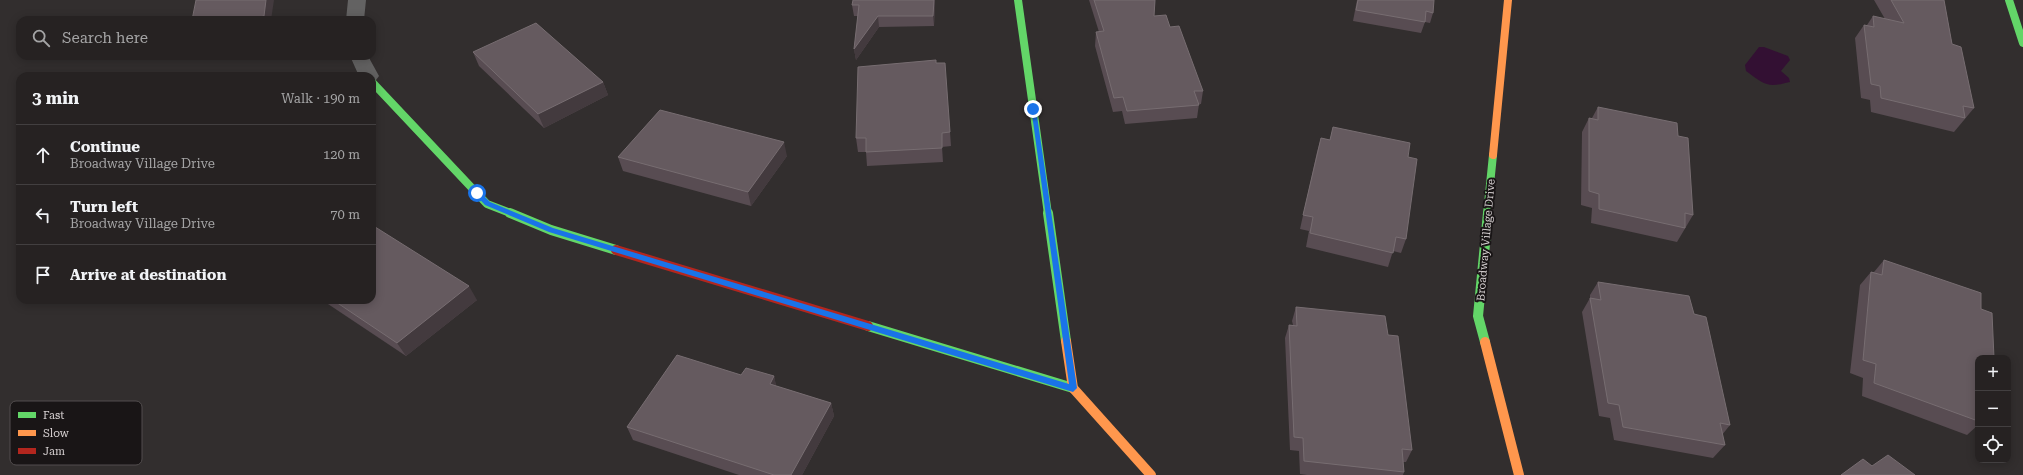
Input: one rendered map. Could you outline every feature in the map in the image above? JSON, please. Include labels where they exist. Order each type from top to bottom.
[{"type":"street","points":[[355,16],[357,0]]},
{"type":"street","points":[[1018,0],[1073,388]]},
{"type":"street","name":"Broadway Village Drive","points":[[1508,0],[1478,316],[1519,475]]},
{"type":"street","points":[[2009,0],[2023,43]]},
{"type":"street","points":[[361,60],[367,72]]},
{"type":"street","points":[[376,86],[487,204],[551,230],[1073,388],[1152,475]]},
{"type":"shaded area","points":[[1759,47],[1764,47],[1788,56],[1790,60],[1781,71],[1789,78],[1790,82],[1776,85],[1766,84],[1746,71],[1745,65]]},
{"type":"building","points":[[196,0],[266,0],[264,16],[193,16]]},
{"type":"building","points":[[853,0],[934,0],[933,16],[878,16],[854,49],[859,5],[852,5]]},
{"type":"building","points":[[1094,0],[1155,0],[1154,16],[1166,15],[1170,27],[1179,26],[1203,91],[1194,91],[1199,105],[1127,111],[1123,97],[1114,98],[1096,32],[1104,31]]},
{"type":"building","points":[[1358,0],[1434,0],[1433,13],[1426,11],[1425,22],[1356,10]]},
{"type":"building","points":[[1891,0],[1944,0],[1952,44],[1961,47],[1974,108],[1963,106],[1965,118],[1881,98],[1880,86],[1871,84],[1864,25],[1874,27],[1873,16],[1904,23]]},
{"type":"building","points":[[536,23],[603,82],[538,114],[473,52]]},
{"type":"building","points":[[936,60],[936,63],[945,63],[950,132],[942,133],[942,148],[866,152],[866,138],[856,138],[858,67]]},
{"type":"building","points":[[1598,107],[1677,123],[1678,136],[1688,138],[1693,215],[1685,213],[1685,228],[1599,209],[1599,194],[1589,191],[1589,118],[1598,120]]},
{"type":"building","points":[[660,110],[784,142],[748,192],[618,157]]},
{"type":"building","points":[[1333,127],[1410,143],[1408,157],[1417,159],[1406,239],[1396,237],[1393,253],[1310,233],[1313,217],[1303,215],[1321,138],[1330,140]]},
{"type":"building","points":[[376,228],[469,286],[397,343],[339,304],[376,304]]},
{"type":"building","points":[[1884,260],[1981,293],[1981,309],[1992,313],[1994,355],[1975,355],[1975,420],[1874,383],[1876,364],[1863,360],[1871,272],[1882,275]]},
{"type":"building","points":[[1598,282],[1689,296],[1694,314],[1706,317],[1730,425],[1720,423],[1725,445],[1623,427],[1619,405],[1608,403],[1590,298],[1601,300]]},
{"type":"building","points":[[1296,307],[1385,316],[1388,335],[1398,336],[1412,450],[1402,449],[1404,472],[1304,461],[1303,438],[1294,437],[1289,325],[1297,326]]},
{"type":"building","points":[[677,355],[741,375],[746,368],[774,376],[770,384],[831,403],[791,475],[774,475],[627,427]]},
{"type":"building","points":[[1888,455],[1915,475],[1841,475],[1863,459],[1872,466]]},
{"type":"traffic: fast","points":[[1018,0],[1066,341]]},
{"type":"traffic: fast","points":[[2009,0],[2023,43]]},
{"type":"traffic: fast","points":[[376,86],[487,204],[551,230],[616,250]]},
{"type":"traffic: fast","points":[[1485,342],[1478,316],[1493,155]]},
{"type":"traffic: fast","points":[[868,326],[1073,388]]},
{"type":"traffic: slow","points":[[1493,155],[1508,0]]},
{"type":"traffic: slow","points":[[1066,341],[1073,388],[1151,475]]},
{"type":"traffic: slow","points":[[1485,342],[1519,475]]},
{"type":"traffic: jam","points":[[616,250],[868,326]]},
{"type":"route","points":[[477,193],[487,204],[551,230],[1073,388],[1033,109]]}]
